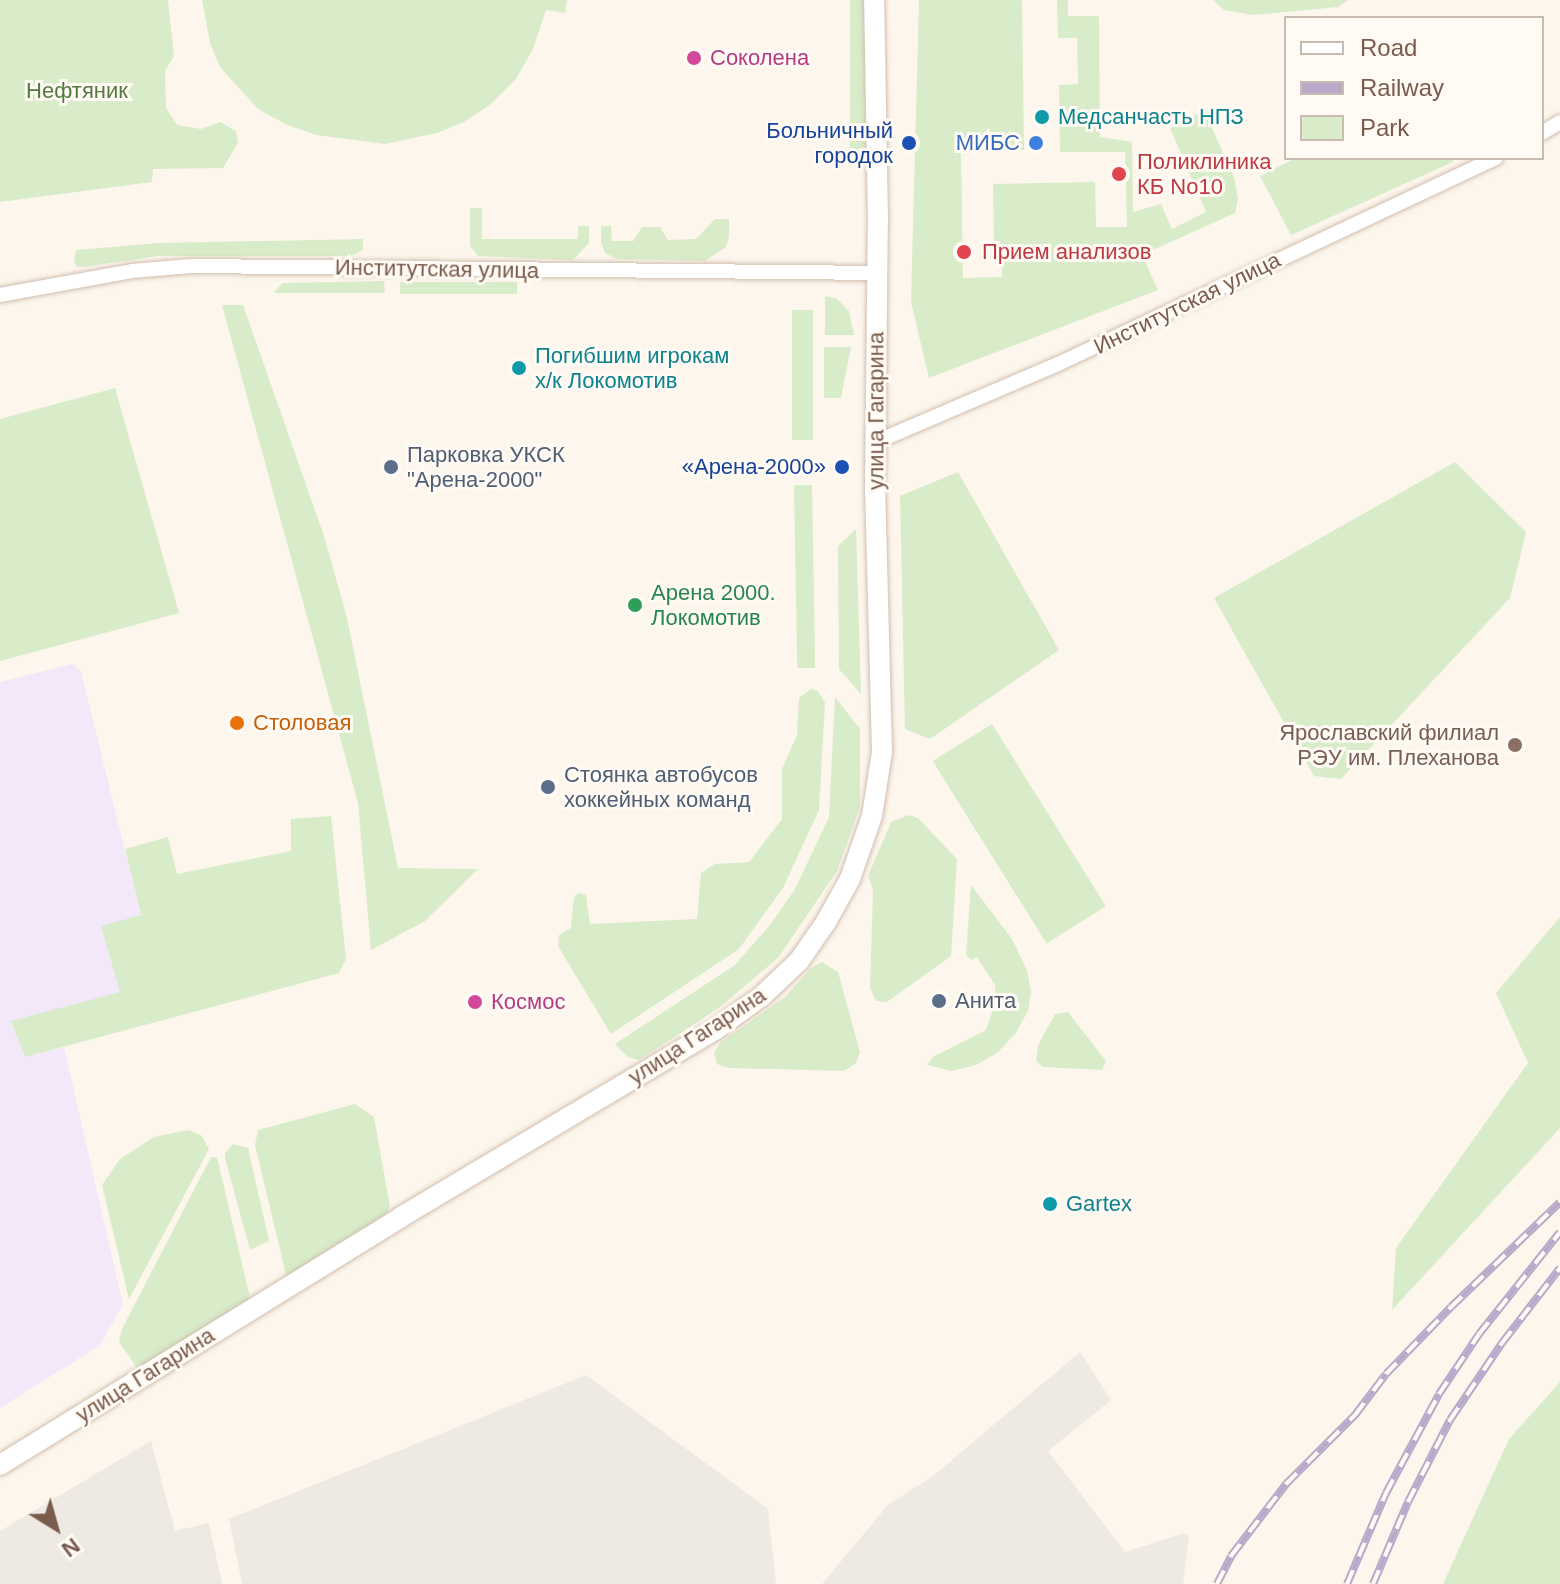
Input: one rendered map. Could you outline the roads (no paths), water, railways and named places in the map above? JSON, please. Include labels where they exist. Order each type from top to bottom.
[{"type":"main road","name":"улица Гагарина","points":[[0,1465],[414,1209],[715,1030],[762,996],[799,961],[850,879],[874,803],[882,752],[876,442],[874,0]]},
{"type":"street","name":"Институтская улица","points":[[876,442],[1058,364],[1492,160]]},
{"type":"street","name":"Институтская улица","points":[[0,295],[132,271],[191,266],[877,273]]},
{"type":"railway","points":[[1217,1584],[1231,1556],[1286,1484],[1355,1415],[1386,1374],[1451,1307],[1560,1202]]},
{"type":"railway","points":[[1347,1584],[1386,1493],[1439,1394],[1479,1334],[1560,1232]]},
{"type":"railway","points":[[1373,1584],[1408,1502],[1450,1420],[1502,1343],[1560,1268]]},
{"type":"place","name":"Соколена","points":[[694,58]]},
{"type":"place","name":"Медсанчасть НПЗ","points":[[1042,117]]},
{"type":"place","name":"Больничный городок","points":[[909,143]]},
{"type":"place","name":"МИБС","points":[[1036,143]]},
{"type":"place","name":"Поликлиника КБ No10","points":[[1119,174]]},
{"type":"place","name":"Прием анализов","points":[[964,252]]},
{"type":"place","name":"Погибшим игрокам х/к Локомотив","points":[[519,368]]},
{"type":"place","name":"Парковка УКСК \"Арена-2000\"","points":[[391,467]]},
{"type":"place","name":"«Арена-2000»","points":[[842,467]]},
{"type":"place","name":"Арена 2000. Локомотив","points":[[635,605]]},
{"type":"place","name":"Столовая","points":[[237,723]]},
{"type":"place","name":"Ярославский филиал РЭУ им. Плеханова","points":[[1515,745]]},
{"type":"place","name":"Стоянка автобусов хоккейных команд","points":[[548,787]]},
{"type":"place","name":"Анита","points":[[939,1001]]},
{"type":"place","name":"Космос","points":[[475,1002]]},
{"type":"place","name":"Gartex","points":[[1050,1204]]},
{"type":"park label","name":"Нефтяник","points":[[77,91]]}]
